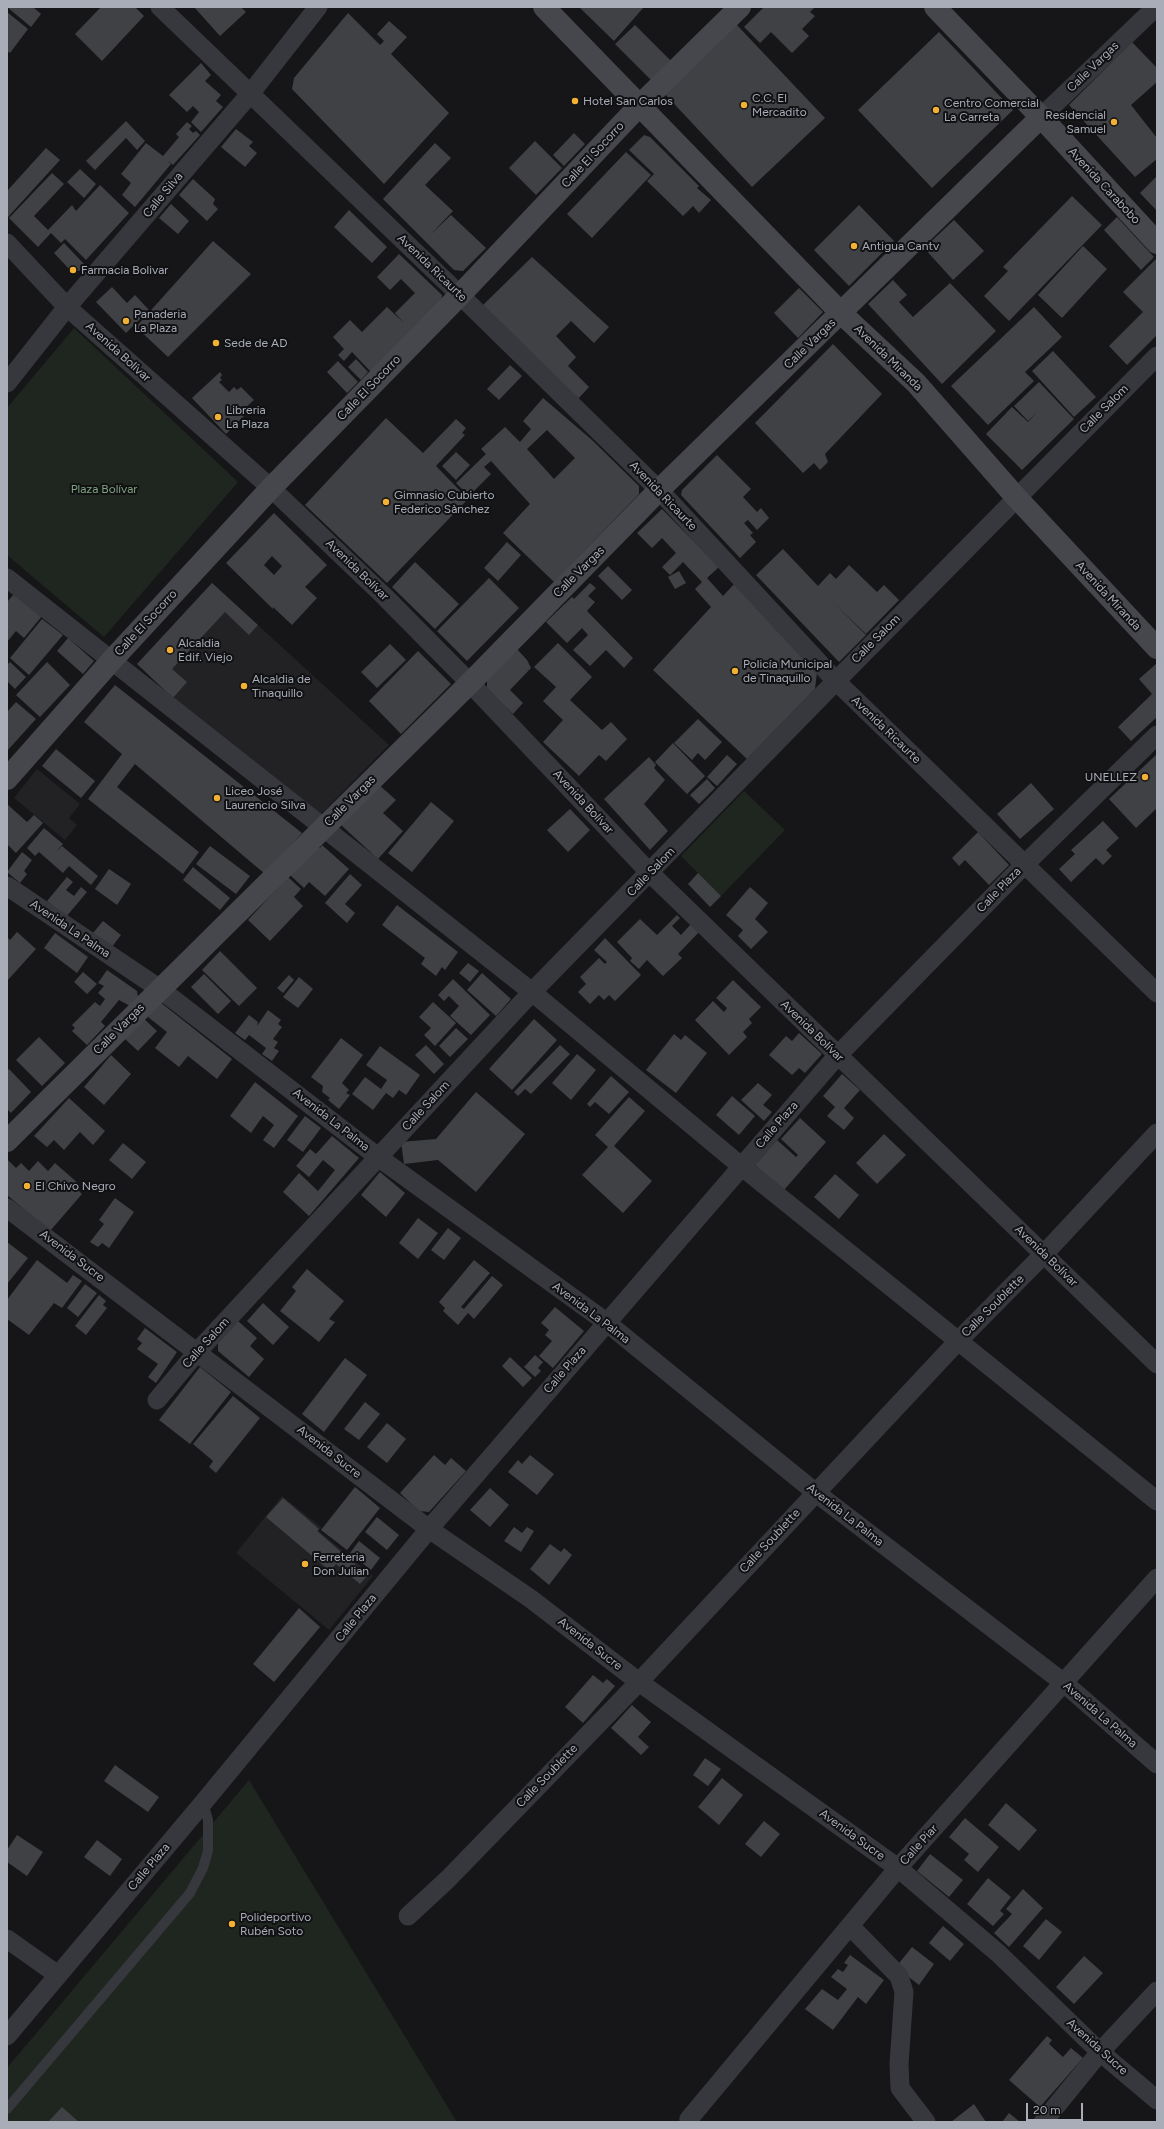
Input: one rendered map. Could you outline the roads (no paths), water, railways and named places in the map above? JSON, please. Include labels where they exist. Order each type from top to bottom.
[{"type":"street","name":"Avenida Ricaurte","points":[[160,7],[460,295],[659,490],[836,681],[1157,993]]},
{"type":"street","name":"Calle Silva","points":[[7,383],[67,307],[250,94],[318,7]]},
{"type":"street","name":"Avenida Miranda","points":[[544,7],[842,314],[916,383],[1016,497],[1157,648]]},
{"type":"street","name":"Calle El Socorro","points":[[7,779],[112,660],[271,488],[460,295],[640,105],[740,7]]},
{"type":"street","name":"Avenida Carabobo","points":[[935,7],[1041,117],[1157,243]]},
{"type":"street","name":"Calle Vargas","points":[[7,1142],[470,682],[659,490],[842,314],[1041,117],[1156,7]]},
{"type":"street","name":"Avenida Bolívar","points":[[7,243],[67,307],[271,488],[385,597],[470,682],[650,873],[837,1056],[1157,1364]]},
{"type":"street","name":"Calle Salom","points":[[157,1400],[198,1351],[532,992],[1016,497],[1157,356]]},
{"type":"street","points":[[7,578],[322,828],[532,992],[741,1166],[959,1340],[1157,1501]]},
{"type":"street","name":"Calle Plaza","points":[[7,2036],[204,1803],[429,1529],[837,1056],[1024,865],[1157,735]]},
{"type":"street","name":"Avenida La Palma","points":[[7,886],[160,989],[378,1156],[606,1322],[815,1492],[1064,1683],[1157,1764]]},
{"type":"street","name":"Calle Soublette","points":[[408,1916],[448,1879],[639,1682],[815,1492],[959,1340],[1044,1254],[1157,1133]]},
{"type":"street","name":"Avenida Sucre","points":[[7,1208],[198,1351],[429,1529],[531,1599],[639,1682],[898,1868],[999,1954],[1100,2052],[1157,2100]]},
{"type":"street","name":"Calle Piar","points":[[690,2120],[898,1868],[1157,1578]]},
{"type":"street","points":[[850,1926],[899,1976],[904,1992],[899,2064],[900,2088],[926,2122]]},
{"type":"street","points":[[7,1939],[58,1975]]},
{"type":"street","points":[[1043,2122],[1100,2052],[1157,1991]]},
{"type":"lane","points":[[7,2109],[190,1893],[203,1868],[208,1851],[208,1820],[204,1803]]},
{"type":"place","name":"Hotel San Carlos","points":[[575,101]]},
{"type":"place","name":"C.C. El Mercadito","points":[[744,105]]},
{"type":"place","name":"Centro Comercial La Carreta","points":[[936,110]]},
{"type":"place","name":"Residencial Samuel","points":[[1114,122]]},
{"type":"place","name":"Antigua Cantv","points":[[854,246]]},
{"type":"place","name":"Farmacia Bolivar","points":[[73,270]]},
{"type":"place","name":"Panaderia La Plaza","points":[[126,321]]},
{"type":"place","name":"Sede de AD","points":[[216,343]]},
{"type":"place","name":"Libreria La Plaza","points":[[218,417]]},
{"type":"place","name":"Gimnasio Cubierto Federico Sànchez","points":[[386,502]]},
{"type":"place","name":"Alcaldia Edif. Viejo","points":[[170,650]]},
{"type":"place","name":"Policía Municipal de Tinaquillo","points":[[735,671]]},
{"type":"place","name":"Alcaldia de Tinaquillo","points":[[244,686]]},
{"type":"place","name":"UNELLEZ","points":[[1145,777]]},
{"type":"place","name":"Liceo José Laurencio Silva","points":[[217,798]]},
{"type":"place","name":"El Chivo Negro","points":[[27,1186]]},
{"type":"place","name":"Ferreteria Don Julian","points":[[305,1564]]},
{"type":"place","name":"Polideportivo Rubén Soto","points":[[232,1924]]},
{"type":"park label","name":"Plaza Bolívar","points":[[104,489]]}]
